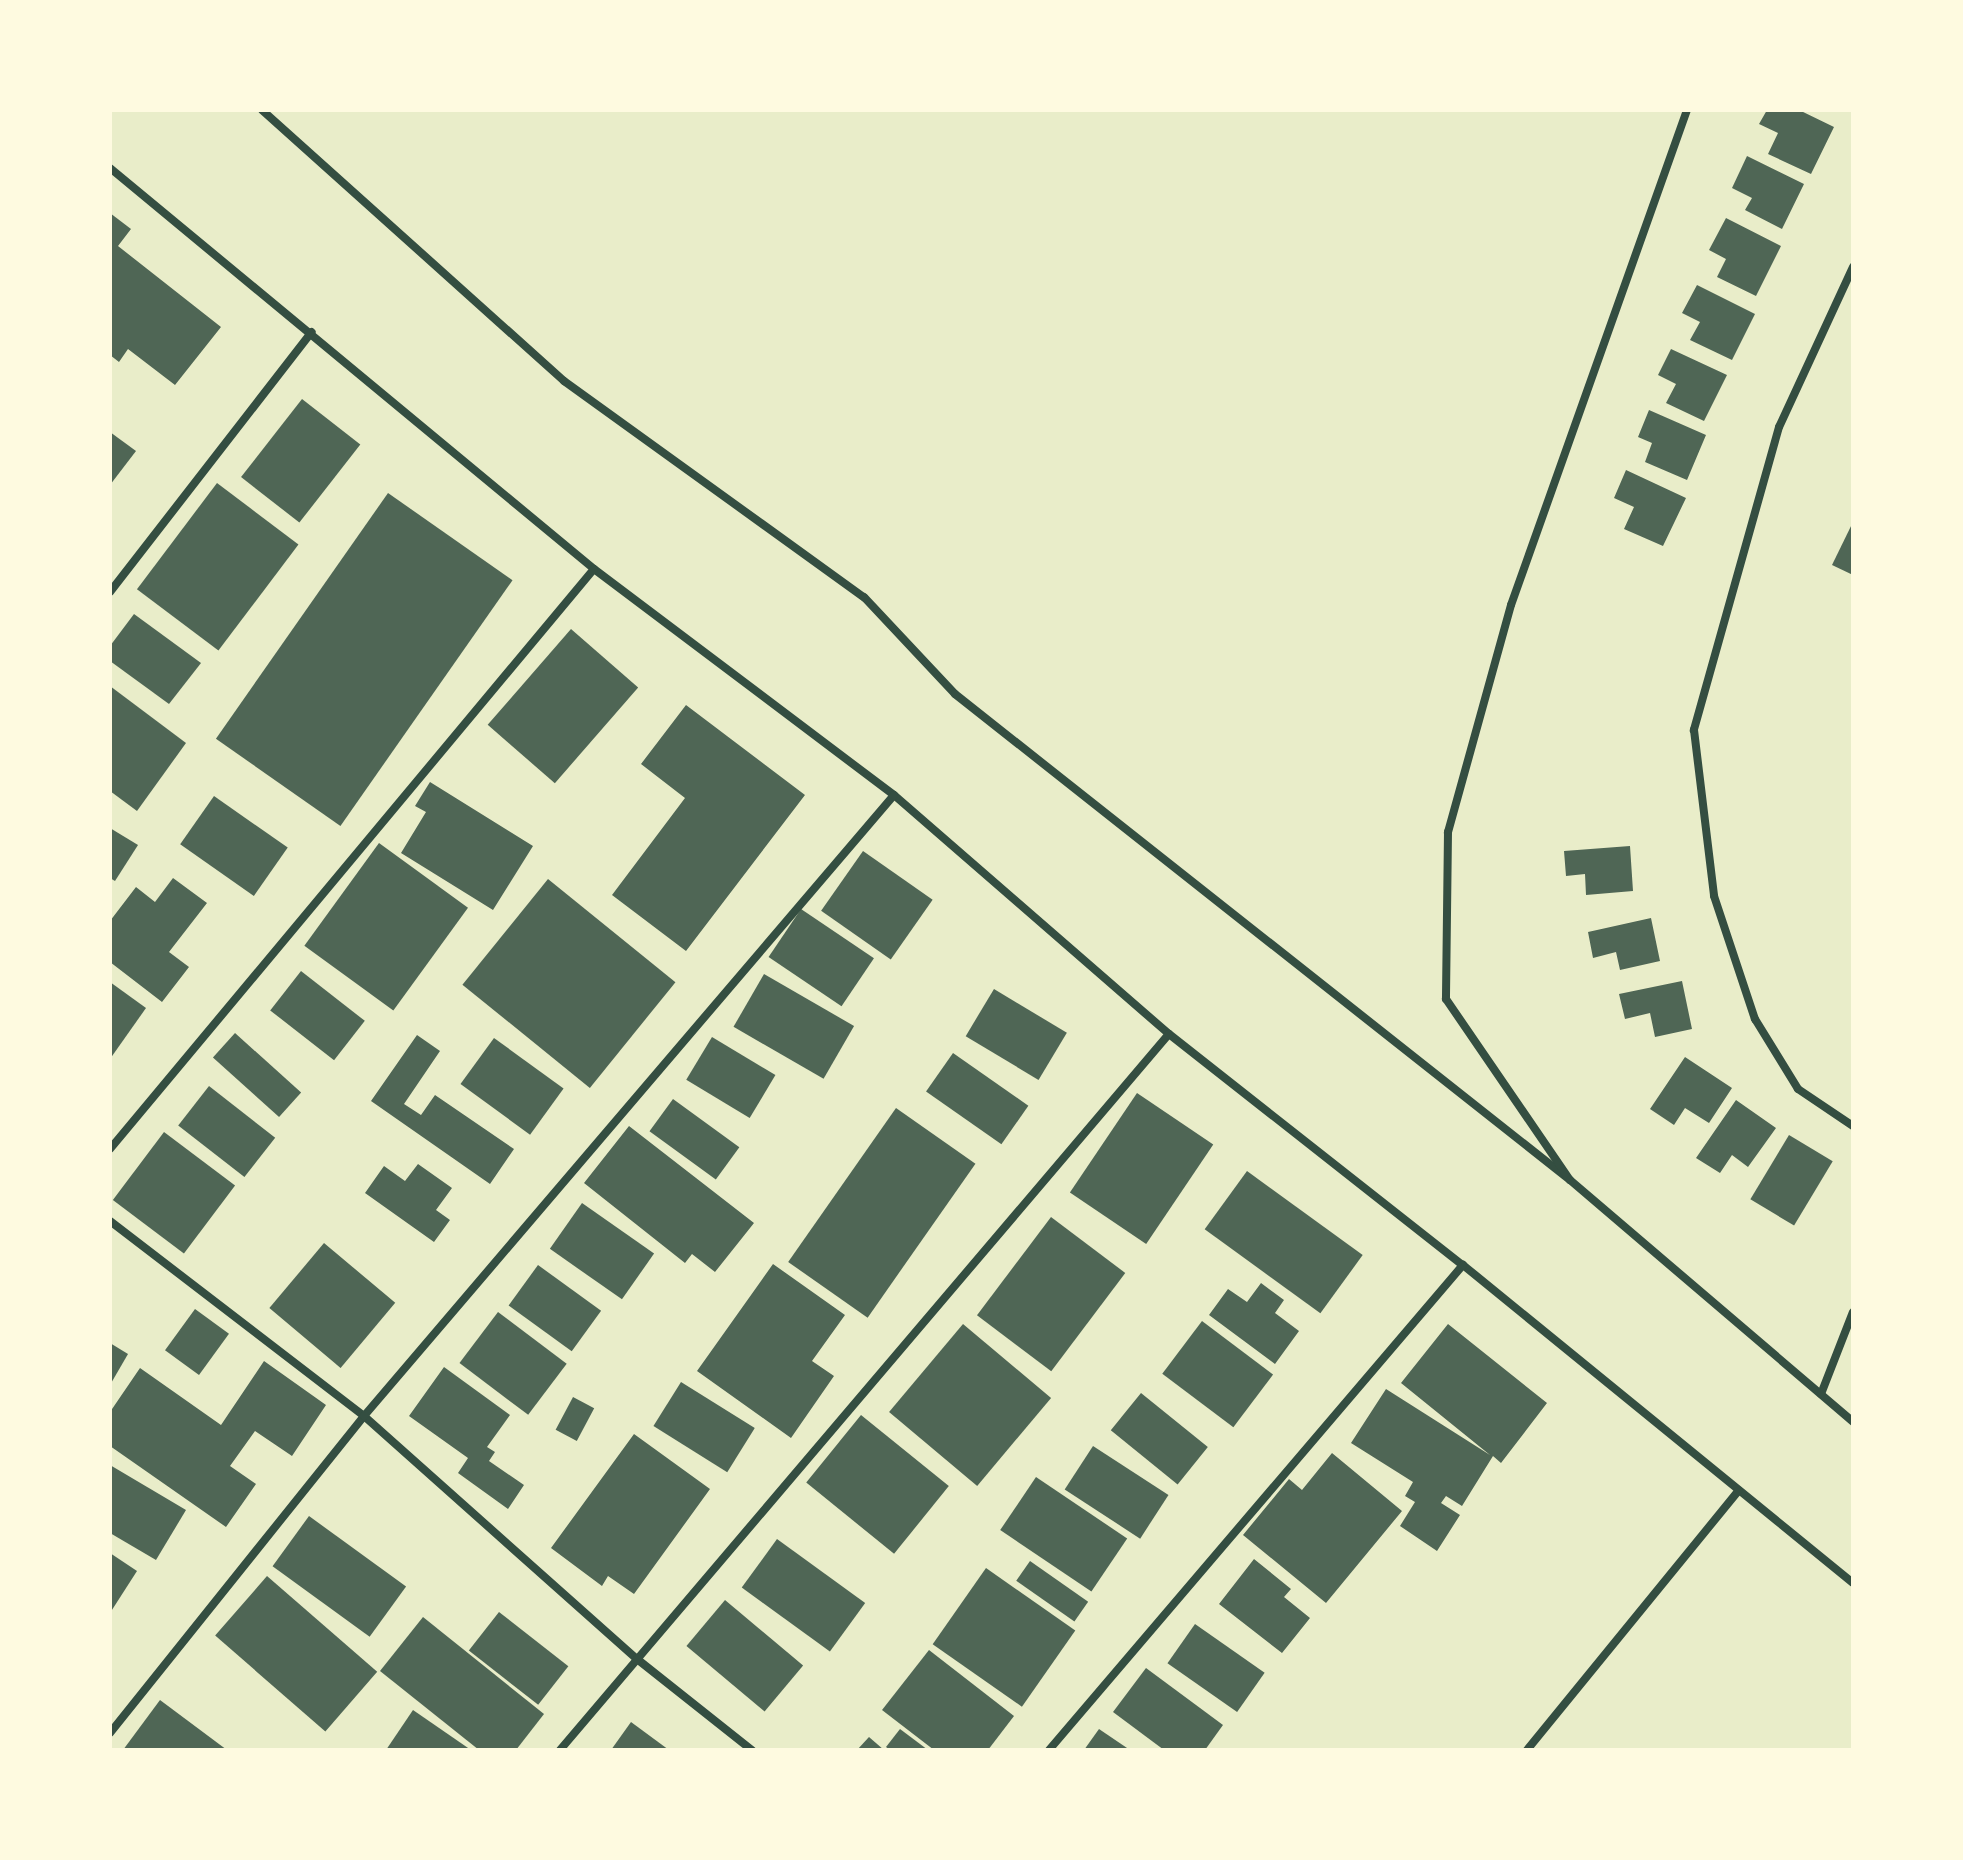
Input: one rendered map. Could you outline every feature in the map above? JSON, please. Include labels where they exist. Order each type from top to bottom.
[{"type":"street","points":[[262,110],[564,381],[864,597],[955,694],[1570,1180],[1853,1422]]},
{"type":"street","points":[[1570,1180],[1446,999],[1448,832],[1511,605],[1687,110]]},
{"type":"street","points":[[110,168],[312,332],[594,569],[894,795],[1169,1034],[1463,1265],[1853,1583]]},
{"type":"street","points":[[1853,267],[1779,427],[1694,730],[1714,896],[1755,1019],[1798,1089],[1853,1126]]},
{"type":"street","points":[[110,592],[312,332]]},
{"type":"street","points":[[110,1149],[594,569]]},
{"type":"street","points":[[110,1733],[364,1416],[894,795]]},
{"type":"street","points":[[560,1750],[1169,1034]]},
{"type":"street","points":[[110,1221],[364,1416],[637,1659],[752,1750]]},
{"type":"street","points":[[1049,1750],[1463,1265]]},
{"type":"street","points":[[1821,1394],[1853,1312]]},
{"type":"street","points":[[1527,1750],[1739,1490]]},
{"type":"building","points":[[1767,110],[1799,110],[1834,127],[1811,174],[1768,154],[1778,133],[1759,124]]},
{"type":"building","points":[[1747,156],[1804,184],[1782,229],[1745,210],[1752,198],[1732,188]]},
{"type":"building","points":[[110,213],[131,229],[118,246],[221,327],[175,385],[128,349],[119,362],[110,355]]},
{"type":"building","points":[[1726,218],[1781,246],[1756,296],[1717,277],[1726,259],[1709,250]]},
{"type":"building","points":[[1697,285],[1755,314],[1732,360],[1690,340],[1700,322],[1682,313]]},
{"type":"building","points":[[1671,349],[1727,375],[1704,421],[1666,403],[1676,384],[1658,375]]},
{"type":"building","points":[[302,399],[360,445],[299,523],[241,477]]},
{"type":"building","points":[[1649,410],[1706,435],[1687,480],[1645,462],[1652,443],[1638,437]]},
{"type":"building","points":[[110,432],[136,451],[110,485]]},
{"type":"building","points":[[1626,470],[1686,498],[1663,546],[1624,529],[1634,507],[1614,498]]},
{"type":"building","points":[[217,483],[298,544],[218,651],[137,589]]},
{"type":"building","points":[[388,493],[513,580],[340,826],[216,739]]},
{"type":"building","points":[[1853,522],[1853,575],[1832,565]]},
{"type":"building","points":[[134,614],[201,663],[169,704],[110,661],[110,646]]},
{"type":"building","points":[[571,629],[638,687],[555,783],[488,725]]},
{"type":"building","points":[[110,686],[186,743],[137,811],[110,791]]},
{"type":"building","points":[[686,705],[805,795],[686,951],[612,895],[685,798],[641,764]]},
{"type":"building","points":[[430,782],[533,846],[493,910],[401,853],[426,812],[415,806]]},
{"type":"building","points":[[214,796],[288,848],[254,896],[180,844]]},
{"type":"building","points":[[110,828],[138,845],[115,881],[110,878]]},
{"type":"building","points":[[379,843],[468,908],[393,1010],[304,946]]},
{"type":"building","points":[[1630,846],[1633,891],[1586,895],[1585,874],[1566,876],[1564,851]]},
{"type":"building","points":[[863,851],[933,900],[891,960],[821,911]]},
{"type":"building","points":[[173,878],[207,903],[169,952],[189,967],[162,1002],[110,962],[110,921],[136,887],[155,902]]},
{"type":"building","points":[[548,879],[675,982],[590,1088],[462,985]]},
{"type":"building","points":[[801,909],[874,958],[842,1006],[769,957]]},
{"type":"building","points":[[1651,918],[1660,961],[1620,970],[1616,952],[1593,958],[1588,932]]},
{"type":"building","points":[[301,971],[365,1021],[334,1060],[270,1010]]},
{"type":"building","points":[[764,974],[854,1026],[824,1079],[734,1027]]},
{"type":"building","points":[[1682,981],[1692,1029],[1655,1037],[1650,1013],[1625,1019],[1619,994]]},
{"type":"building","points":[[110,982],[146,1008],[110,1059]]},
{"type":"building","points":[[994,989],[1067,1033],[1039,1080],[966,1036]]},
{"type":"building","points":[[235,1033],[301,1093],[279,1117],[213,1058]]},
{"type":"building","points":[[417,1035],[440,1051],[404,1104],[421,1115],[435,1095],[514,1149],[490,1184],[371,1101]]},
{"type":"building","points":[[712,1037],[775,1075],[750,1118],[686,1080]]},
{"type":"building","points":[[494,1038],[564,1089],[530,1135],[460,1084]]},
{"type":"building","points":[[953,1053],[1028,1106],[1001,1144],[926,1092]]},
{"type":"building","points":[[1685,1057],[1732,1088],[1709,1123],[1685,1108],[1674,1125],[1650,1109]]},
{"type":"building","points":[[209,1086],[275,1138],[244,1177],[178,1125]]},
{"type":"building","points":[[1137,1093],[1213,1144],[1146,1244],[1070,1192]]},
{"type":"building","points":[[673,1099],[739,1147],[716,1180],[649,1131]]},
{"type":"building","points":[[1736,1100],[1776,1128],[1748,1167],[1732,1155],[1720,1173],[1696,1158]]},
{"type":"building","points":[[896,1108],[975,1164],[868,1318],[788,1262]]},
{"type":"building","points":[[629,1126],[754,1223],[715,1272],[692,1254],[685,1263],[584,1183]]},
{"type":"building","points":[[164,1132],[235,1186],[184,1253],[113,1200]]},
{"type":"building","points":[[1789,1135],[1833,1161],[1794,1226],[1750,1199]]},
{"type":"building","points":[[418,1164],[452,1188],[436,1210],[450,1220],[434,1242],[365,1193],[384,1166],[405,1181]]},
{"type":"building","points":[[1247,1171],[1363,1255],[1320,1313],[1205,1229]]},
{"type":"building","points":[[582,1203],[654,1253],[622,1299],[550,1249]]},
{"type":"building","points":[[1051,1217],[1125,1273],[1051,1371],[977,1315]]},
{"type":"building","points":[[324,1243],[395,1303],[341,1368],[269,1308]]},
{"type":"building","points":[[773,1264],[845,1315],[812,1361],[834,1376],[791,1438],[697,1371]]},
{"type":"building","points":[[538,1265],[601,1311],[572,1351],[509,1305]]},
{"type":"building","points":[[1261,1283],[1284,1300],[1275,1313],[1299,1331],[1275,1364],[1209,1315],[1228,1289],[1247,1302]]},
{"type":"building","points":[[195,1309],[229,1334],[199,1375],[165,1350]]},
{"type":"building","points":[[498,1312],[567,1364],[528,1415],[459,1363]]},
{"type":"building","points":[[1202,1321],[1273,1375],[1233,1427],[1162,1374]]},
{"type":"building","points":[[963,1324],[1051,1398],[977,1486],[889,1412]]},
{"type":"building","points":[[1448,1324],[1547,1403],[1501,1463],[1493,1456],[1462,1506],[1446,1496],[1441,1503],[1460,1515],[1437,1551],[1400,1526],[1415,1502],[1405,1496],[1413,1482],[1351,1443],[1386,1389],[1490,1455],[1401,1383]]},
{"type":"building","points":[[110,1343],[128,1354],[110,1385]]},
{"type":"building","points":[[264,1361],[326,1405],[292,1456],[255,1431],[230,1466],[256,1484],[226,1527],[110,1446],[110,1412],[140,1368],[221,1425]]},
{"type":"building","points":[[444,1367],[510,1415],[487,1447],[495,1452],[489,1461],[524,1485],[508,1509],[458,1473],[468,1458],[409,1416]]},
{"type":"building","points":[[681,1382],[755,1428],[727,1472],[653,1426]]},
{"type":"building","points":[[1141,1393],[1208,1447],[1178,1484],[1111,1430]]},
{"type":"building","points":[[573,1397],[594,1408],[577,1441],[556,1430]]},
{"type":"building","points":[[861,1415],[949,1486],[894,1554],[806,1483]]},
{"type":"building","points":[[634,1434],[710,1489],[634,1594],[608,1576],[602,1586],[551,1548]]},
{"type":"building","points":[[1093,1446],[1168,1495],[1140,1539],[1065,1490]]},
{"type":"building","points":[[1332,1453],[1402,1511],[1326,1603],[1243,1535],[1289,1479],[1302,1490]]},
{"type":"building","points":[[110,1465],[186,1510],[156,1560],[110,1533]]},
{"type":"building","points":[[1036,1477],[1127,1539],[1091,1592],[1000,1530]]},
{"type":"building","points":[[309,1516],[406,1587],[370,1637],[273,1566]]},
{"type":"building","points":[[777,1539],[865,1603],[830,1652],[742,1588]]},
{"type":"building","points":[[110,1553],[137,1571],[110,1613]]},
{"type":"building","points":[[1254,1559],[1291,1589],[1284,1597],[1310,1618],[1282,1653],[1219,1604]]},
{"type":"building","points":[[1030,1561],[1088,1602],[1074,1621],[1016,1581]]},
{"type":"building","points":[[986,1568],[1075,1631],[1022,1707],[933,1644]]},
{"type":"building","points":[[267,1576],[377,1672],[325,1731],[215,1636]]},
{"type":"building","points":[[725,1600],[803,1666],[765,1712],[686,1646]]},
{"type":"building","points":[[499,1612],[568,1666],[538,1705],[469,1651]]},
{"type":"building","points":[[423,1617],[544,1714],[516,1750],[479,1750],[380,1671]]},
{"type":"building","points":[[1195,1624],[1265,1673],[1237,1712],[1167,1663]]},
{"type":"building","points":[[929,1650],[1014,1716],[988,1750],[934,1750],[882,1710]]},
{"type":"building","points":[[1146,1668],[1223,1725],[1205,1750],[1164,1750],[1113,1712]]},
{"type":"building","points":[[160,1700],[227,1750],[123,1750]]},
{"type":"building","points":[[413,1710],[471,1750],[386,1750]]},
{"type":"building","points":[[631,1722],[669,1750],[611,1750]]},
{"type":"building","points":[[900,1729],[928,1750],[890,1750],[886,1747]]},
{"type":"building","points":[[1099,1729],[1130,1750],[1084,1750]]},
{"type":"building","points":[[869,1737],[884,1750],[857,1750]]}]
